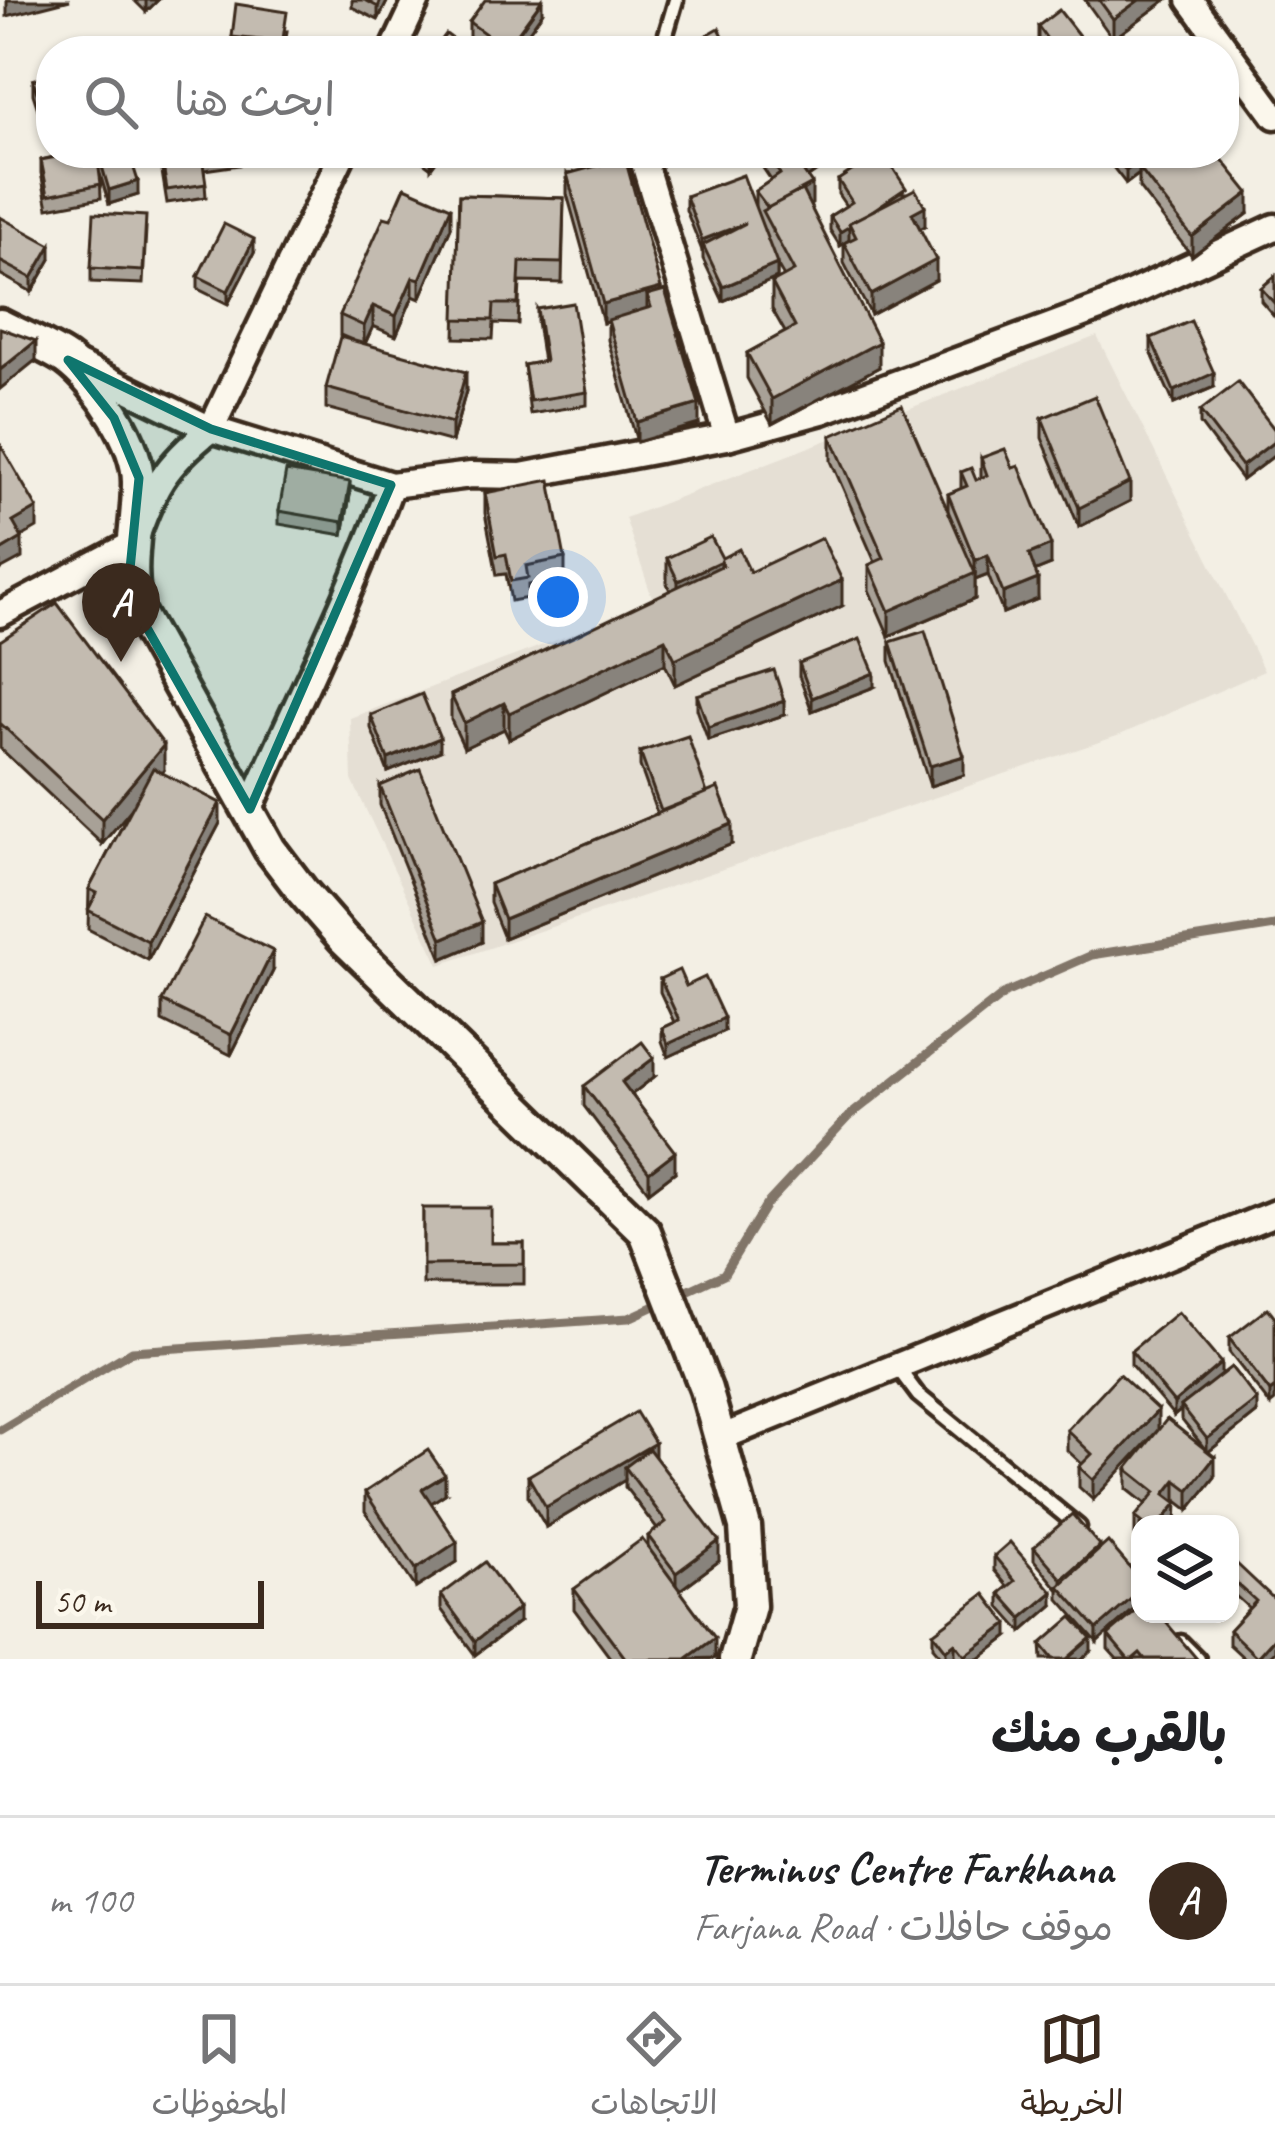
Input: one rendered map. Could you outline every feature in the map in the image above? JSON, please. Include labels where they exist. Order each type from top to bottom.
[{"type":"street","points":[[400,36],[417,0]]},
{"type":"street","points":[[1190,0],[1216,36]]},
{"type":"street","points":[[1239,67],[1275,116]]},
{"type":"street","points":[[0,614],[134,543],[153,487],[178,455],[211,429],[336,168]]},
{"type":"street","points":[[646,168],[727,437]]},
{"type":"street","points":[[0,326],[211,429],[391,485],[471,475],[521,476],[727,437],[822,411],[1102,307],[1275,227]]},
{"type":"street","points":[[68,360],[95,390],[130,450],[139,478],[130,569],[138,612],[270,849],[343,938],[645,1232],[706,1389],[745,1527],[750,1606],[735,1659]]},
{"type":"street","points":[[250,808],[319,651],[338,620],[391,485]]},
{"type":"street","points":[[720,1438],[1275,1214]]},
{"type":"lane","points":[[666,36],[676,0]]},
{"type":"lane","points":[[896,1366],[918,1395],[1091,1538]]},
{"type":"lane","points":[[1169,1629],[1198,1659]]},
{"type":"highlighted area","points":[[68,360],[211,429],[391,485],[250,809],[138,612],[130,569],[139,478],[114,418]]},
{"type":"shaded area","points":[[1097,336],[1264,671],[1120,735],[439,965],[352,780],[350,718],[654,603],[625,518]]},
{"type":"building","points":[[485,0],[542,0],[516,36],[488,36],[469,22]]},
{"type":"building","points":[[1099,0],[1139,0],[1113,19]]},
{"type":"building","points":[[236,4],[287,12],[283,36],[232,36]]},
{"type":"building","points":[[1059,10],[1079,36],[1045,36],[1038,26]]},
{"type":"building","points":[[43,168],[99,168],[101,184],[48,195]]},
{"type":"building","points":[[102,168],[134,168],[138,181],[109,190]]},
{"type":"building","points":[[163,168],[204,168],[206,184],[167,190]]},
{"type":"building","points":[[589,168],[628,168],[661,288],[603,304],[567,174]]},
{"type":"building","points":[[776,168],[801,168],[812,184],[768,208],[755,191],[780,174]]},
{"type":"building","points":[[856,168],[893,168],[906,188],[840,232],[830,216],[852,202],[838,180]]},
{"type":"building","points":[[1139,168],[1229,168],[1249,193],[1192,237]]},
{"type":"building","points":[[743,175],[777,264],[723,287],[703,245],[746,223],[702,240],[686,196]]},
{"type":"building","points":[[405,187],[451,207],[420,279],[413,277],[396,316],[373,306],[364,326],[340,315],[384,217],[391,219]]},
{"type":"building","points":[[915,189],[925,206],[912,213],[936,260],[871,295],[844,243],[856,237],[849,223]]},
{"type":"building","points":[[802,190],[879,342],[772,399],[747,353],[795,327],[772,283],[794,271],[762,211]]},
{"type":"building","points":[[459,195],[564,198],[562,263],[520,262],[518,304],[494,304],[493,320],[455,319]]},
{"type":"building","points":[[94,213],[146,216],[143,271],[91,268]]},
{"type":"building","points":[[0,217],[51,245],[32,278],[0,261]]},
{"type":"building","points":[[224,224],[254,239],[228,291],[198,276]]},
{"type":"building","points":[[1275,276],[1275,304],[1261,288]]},
{"type":"building","points":[[665,290],[699,404],[637,422],[608,320],[651,307],[647,295]]},
{"type":"building","points":[[573,303],[587,392],[530,401],[524,365],[545,361],[537,309]]},
{"type":"building","points":[[1191,321],[1214,373],[1174,391],[1151,338]]},
{"type":"building","points":[[0,328],[36,341],[0,370]]},
{"type":"building","points":[[340,337],[466,372],[452,423],[326,388]]},
{"type":"building","points":[[1238,382],[1275,430],[1275,441],[1242,466],[1200,411]]},
{"type":"building","points":[[1095,396],[1130,482],[1079,508],[1042,418]]},
{"type":"building","points":[[902,405],[975,573],[889,611],[869,565],[884,558],[831,436]]},
{"type":"building","points":[[0,444],[37,508],[13,522],[22,538],[0,551]]},
{"type":"building","points":[[1005,449],[1013,468],[1019,466],[1051,545],[1029,554],[1038,579],[1003,593],[988,555],[975,560],[948,494],[967,486],[961,472],[971,468],[976,480],[987,475],[981,458]]},
{"type":"building","points":[[286,471],[350,482],[343,522],[279,511]]},
{"type":"building","points":[[550,480],[565,558],[526,566],[528,578],[511,581],[506,554],[497,556],[485,493]]},
{"type":"building","points":[[711,537],[722,558],[739,549],[750,572],[822,538],[842,580],[675,659],[665,639],[509,713],[504,703],[464,723],[451,695],[723,565],[721,561],[678,581],[667,558]]},
{"type":"building","points":[[57,603],[164,745],[102,819],[0,723],[0,641]]},
{"type":"building","points":[[925,631],[964,756],[930,766],[890,642]]},
{"type":"building","points":[[860,639],[874,673],[812,698],[799,663]]},
{"type":"building","points":[[774,670],[784,701],[708,727],[697,695]]},
{"type":"building","points":[[422,694],[440,738],[388,759],[371,715]]},
{"type":"building","points":[[688,736],[707,793],[661,811],[640,752]]},
{"type":"building","points":[[153,768],[220,803],[148,941],[88,910],[97,893],[89,889]]},
{"type":"building","points":[[420,769],[482,922],[442,939],[380,786]]},
{"type":"building","points":[[718,788],[732,824],[504,919],[490,884]]},
{"type":"building","points":[[205,917],[273,951],[231,1035],[162,1001]]},
{"type":"building","points":[[679,970],[686,986],[705,977],[724,1018],[668,1044],[662,1028],[679,1020],[660,979]]},
{"type":"building","points":[[642,1042],[654,1058],[622,1082],[675,1152],[649,1172],[584,1086]]},
{"type":"building","points":[[423,1208],[491,1208],[491,1243],[524,1243],[524,1264],[423,1265]]},
{"type":"building","points":[[1268,1308],[1275,1317],[1275,1388],[1270,1392],[1229,1338]]},
{"type":"building","points":[[1178,1312],[1221,1363],[1174,1403],[1131,1351]]},
{"type":"building","points":[[1231,1367],[1257,1400],[1207,1439],[1181,1406]]},
{"type":"building","points":[[1119,1374],[1158,1410],[1093,1480],[1079,1467],[1092,1454],[1067,1430]]},
{"type":"building","points":[[636,1412],[655,1443],[546,1507],[528,1476]]},
{"type":"building","points":[[1167,1419],[1215,1457],[1189,1490],[1176,1480],[1165,1494],[1177,1503],[1167,1515],[1137,1515],[1156,1492],[1127,1469]]},
{"type":"building","points":[[649,1449],[719,1541],[676,1573],[648,1536],[666,1522],[625,1467]]},
{"type":"building","points":[[428,1450],[445,1475],[422,1489],[457,1542],[416,1569],[365,1492]]},
{"type":"building","points":[[1072,1514],[1100,1546],[1062,1579],[1034,1547]]},
{"type":"building","points":[[642,1539],[715,1638],[686,1659],[626,1659],[574,1589]]},
{"type":"building","points":[[1010,1542],[1053,1592],[1022,1618],[1000,1593],[1015,1581],[994,1556]]},
{"type":"building","points":[[1108,1542],[1131,1569],[1131,1599],[1097,1629],[1059,1586]]},
{"type":"building","points":[[485,1562],[519,1608],[475,1641],[441,1595]]},
{"type":"building","points":[[1239,1566],[1275,1600],[1275,1637],[1257,1657],[1229,1630],[1256,1601],[1239,1585]]},
{"type":"building","points":[[985,1594],[1008,1624],[965,1656],[955,1643],[946,1650],[933,1633]]},
{"type":"building","points":[[1131,1616],[1131,1623],[1167,1623],[1197,1659],[1145,1659],[1140,1653],[1128,1659],[1108,1635]]},
{"type":"building","points":[[1072,1617],[1091,1638],[1067,1659],[1053,1659],[1041,1644]]},
{"type":"waterway","points":[[0,1430],[132,1351],[629,1318],[724,1274],[766,1205],[848,1117],[1005,993],[1092,955],[1275,926]]},
{"type":"place","name":"Terminus Centre Farkhana","points":[[121,662]]}]
